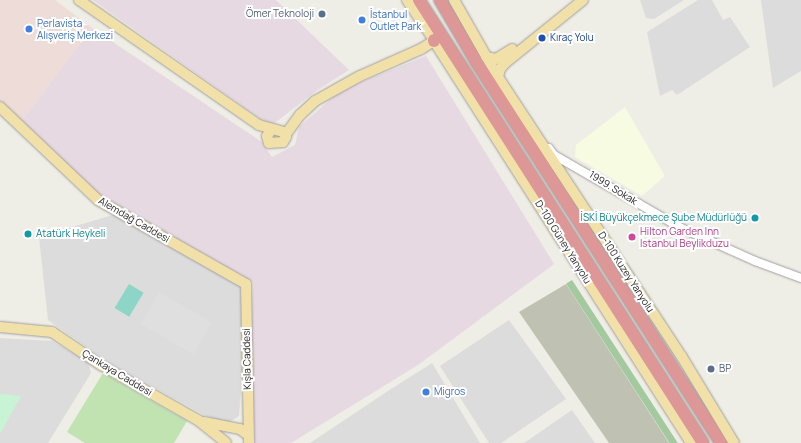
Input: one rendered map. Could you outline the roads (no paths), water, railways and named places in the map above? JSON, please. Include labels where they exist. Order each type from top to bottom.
[{"type":"highway","points":[[419,0],[703,443]]},
{"type":"highway","points":[[440,0],[497,94],[721,443]]},
{"type":"highway","points":[[448,0],[497,94]]},
{"type":"highway","points":[[642,319],[660,336],[732,443]]},
{"type":"highway","points":[[669,390],[696,443]]},
{"type":"main road","points":[[70,0],[93,12]]},
{"type":"main road","points":[[79,0],[93,12],[259,125],[272,133],[286,134]]},
{"type":"main road","name":"D-100 Güney Yanyolu","points":[[407,0],[691,443]]},
{"type":"main road","name":"D-100 Kuzey Yanyolu","points":[[454,0],[498,77],[682,356],[732,443]]},
{"type":"main road","points":[[486,57],[496,59],[506,54],[572,0]]},
{"type":"main road","points":[[498,77],[505,63],[583,0]]},
{"type":"main road","points":[[272,133],[314,99],[347,79],[432,41]]},
{"type":"main road","points":[[272,133],[272,144],[281,144],[286,134],[300,115],[316,101],[360,76],[432,41]]},
{"type":"main road","name":"Alemdağ Caddesi","points":[[0,107],[98,200],[246,284]]},
{"type":"main road","name":"Kışla Caddesi","points":[[246,284],[248,439]]},
{"type":"main road","name":"Çankaya Caddesi","points":[[0,327],[52,332],[101,365],[198,420],[227,443]]},
{"type":"main road","points":[[198,420],[236,428],[248,439]]},
{"type":"main road","points":[[227,443],[230,430],[236,428]]},
{"type":"street","name":"1999. Sokak","points":[[540,139],[554,155],[587,172],[640,206],[679,227],[755,261],[801,278]]},
{"type":"place","name":"Ömer Teknoloji","points":[[322,14]]},
{"type":"place","name":"İstanbul Outlet Park","points":[[362,20]]},
{"type":"place","name":"Perlavista Alışveriş Merkezi","points":[[29,29]]},
{"type":"place","name":"Kıraç Yolu","points":[[542,38]]},
{"type":"place","name":"İSKİ Büyükçekmece Şube Müdürlüğü","points":[[755,218]]},
{"type":"place","name":"Atatürk Heykeli","points":[[28,234]]},
{"type":"place","name":"Hilton Garden Inn Istanbul Beylikduzu","points":[[632,237]]},
{"type":"place","name":"BP","points":[[711,369]]},
{"type":"place","name":"Migros","points":[[426,392]]}]
